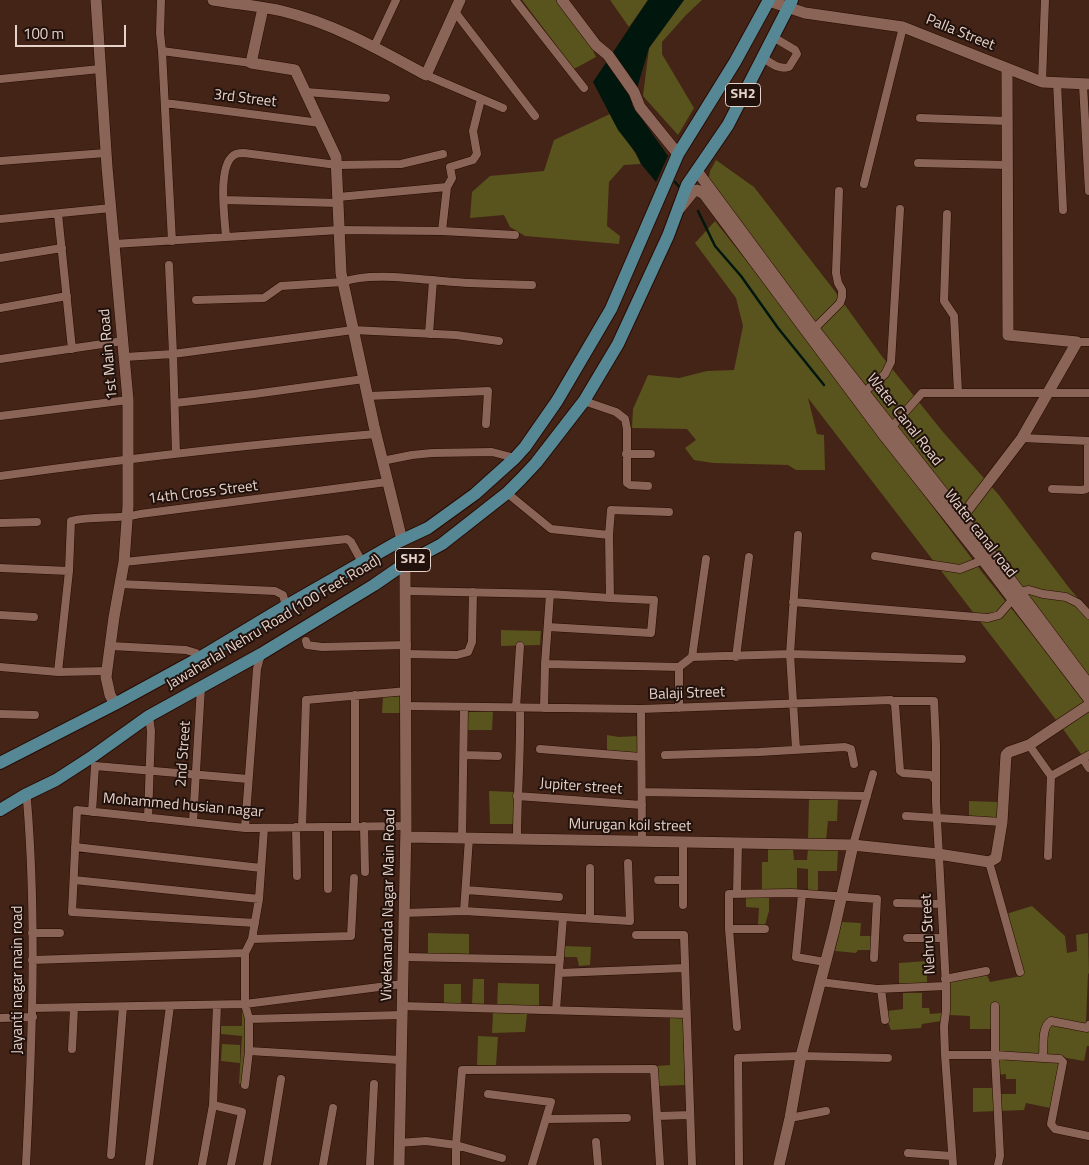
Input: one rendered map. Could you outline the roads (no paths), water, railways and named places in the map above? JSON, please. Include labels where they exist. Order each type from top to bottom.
[{"type":"main road","name":"Jawaharlal Nehru Road (100 Feet Road)","points":[[0,763],[201,657],[362,562],[428,528],[475,494],[514,458],[525,447],[557,401],[611,310],[678,154],[735,62],[769,0]]},
{"type":"main road","name":"Jawaharlal Nehru Road (100 Feet Road)","points":[[0,810],[25,795],[94,761],[149,716],[260,654],[442,544],[507,493],[536,463],[584,401],[618,344],[668,236],[687,185],[728,125],[790,4]]},
{"type":"street","name":"1st Main Road","points":[[96,0],[106,153],[128,400],[127,517],[124,562],[106,677],[110,695],[115,704]]},
{"type":"street","points":[[161,0],[160,33],[166,103],[172,241]]},
{"type":"street","points":[[213,0],[265,4],[318,22],[374,47],[426,75],[503,108]]},
{"type":"street","points":[[374,47],[396,0]]},
{"type":"street","points":[[426,75],[460,0]]},
{"type":"street","points":[[515,0],[584,88]]},
{"type":"street","points":[[562,0],[640,107],[678,154]]},
{"type":"street","name":"Palla Street","points":[[769,0],[790,4],[805,13],[903,27],[1042,82],[1086,85]]},
{"type":"street","points":[[1042,82],[1045,0]]},
{"type":"street","points":[[251,63],[265,4]]},
{"type":"street","points":[[455,12],[534,116]]},
{"type":"street","points":[[864,184],[903,27]]},
{"type":"street","points":[[762,57],[778,68],[789,67],[795,60],[797,54],[795,50],[773,37]]},
{"type":"street","points":[[162,51],[295,70],[306,92],[336,157],[343,282],[376,434],[402,540]]},
{"type":"street","points":[[0,79],[100,69]]},
{"type":"street","points":[[958,522],[1022,438],[1047,394],[1083,342],[1008,335],[1007,69]]},
{"type":"street","points":[[1057,82],[1063,210]]},
{"type":"street","points":[[1086,85],[1089,191]]},
{"type":"street","points":[[306,92],[386,98]]},
{"type":"street","points":[[442,231],[447,188],[452,178],[450,167],[473,160],[477,154],[473,131],[481,99]]},
{"type":"street","name":"3rd Street","points":[[166,103],[320,123]]},
{"type":"street","points":[[920,118],[1007,121]]},
{"type":"street","points":[[0,161],[106,153]]},
{"type":"street","points":[[226,237],[224,171],[229,160],[236,154],[244,153],[337,165],[401,164],[443,154]]},
{"type":"street","points":[[918,162],[1008,165]]},
{"type":"street","name":"Water Canal Road","points":[[697,171],[811,332],[863,393],[887,431],[1089,685]]},
{"type":"street","points":[[224,200],[338,200],[447,188]]},
{"type":"street","name":"Water canal road","points":[[678,211],[693,192],[697,190],[704,194],[887,431]]},
{"type":"street","points":[[811,332],[840,303],[842,297],[842,290],[836,272],[839,191]]},
{"type":"street","points":[[0,219],[111,208]]},
{"type":"street","points":[[863,393],[885,374],[891,362],[900,209]]},
{"type":"street","points":[[58,214],[72,349]]},
{"type":"street","points":[[947,214],[944,302],[954,316],[958,392]]},
{"type":"street","points":[[114,244],[339,230],[442,231],[515,235]]},
{"type":"street","points":[[0,258],[62,248]]},
{"type":"street","points":[[169,265],[176,453]]},
{"type":"street","points":[[196,300],[264,298],[281,286],[343,282],[352,278],[403,278],[532,286]]},
{"type":"street","points":[[428,334],[433,280]]},
{"type":"street","points":[[0,308],[67,296]]},
{"type":"street","points":[[125,358],[173,354],[354,330],[456,335],[499,341]]},
{"type":"street","points":[[0,359],[123,341]]},
{"type":"street","points":[[175,403],[364,378]]},
{"type":"street","points":[[368,396],[488,391],[486,424]]},
{"type":"street","points":[[887,431],[922,393],[1089,394]]},
{"type":"street","points":[[0,416],[128,400]]},
{"type":"street","points":[[584,401],[616,412],[625,419],[627,429],[627,483],[630,485],[648,486]]},
{"type":"street","points":[[0,476],[128,458],[376,434]]},
{"type":"street","points":[[1022,438],[1089,441],[1088,487],[1086,490],[1052,489]]},
{"type":"street","points":[[382,460],[412,455],[492,452],[514,458]]},
{"type":"street","points":[[626,454],[651,454]]},
{"type":"street","name":"14th Cross Street","points":[[69,571],[71,521],[88,518],[127,517],[387,482]]},
{"type":"street","points":[[507,493],[551,530],[609,535]]},
{"type":"street","points":[[610,598],[609,535],[611,510],[669,512]]},
{"type":"street","points":[[0,523],[37,522]]},
{"type":"street","name":"Water canal road","points":[[958,522],[982,560],[1016,595],[1089,700]]},
{"type":"street","points":[[796,749],[790,654],[798,535]]},
{"type":"street","points":[[124,562],[347,539],[351,542],[362,562]]},
{"type":"street","points":[[875,556],[960,569],[982,560]]},
{"type":"street","points":[[736,657],[749,557]]},
{"type":"street","points":[[692,658],[706,559]]},
{"type":"street","points":[[406,644],[408,563]]},
{"type":"street","points":[[0,568],[69,571],[58,672]]},
{"type":"street","points":[[120,584],[275,592],[283,595],[286,606]]},
{"type":"street","points":[[793,602],[988,618],[998,616],[1016,595],[1029,590],[1066,597],[1078,603],[1089,615]]},
{"type":"street","points":[[407,591],[550,594],[654,600],[651,634],[548,627]]},
{"type":"street","points":[[306,641],[307,645],[322,647],[406,644],[457,655],[468,652],[472,642],[473,592]]},
{"type":"street","points":[[544,708],[546,640],[550,594]]},
{"type":"street","points":[[0,615],[34,617]]},
{"type":"street","name":"Vivekananda Nagar Main Road","points":[[398,1165],[406,832],[406,644]]},
{"type":"street","points":[[111,646],[186,650],[196,652],[201,657]]},
{"type":"street","points":[[517,839],[517,796],[521,748],[518,708],[520,646]]},
{"type":"street","points":[[245,828],[257,669],[260,654]]},
{"type":"street","points":[[545,664],[679,667],[692,658],[790,654],[962,659]]},
{"type":"street","points":[[0,667],[58,672],[107,671]]},
{"type":"street","points":[[679,667],[679,708]]},
{"type":"street","name":"2nd Street","points":[[193,822],[201,687]]},
{"type":"street","points":[[297,876],[306,700],[406,691]]},
{"type":"street","points":[[354,695],[355,827]]},
{"type":"street","points":[[893,701],[895,704],[898,768],[903,773],[932,775],[936,781]]},
{"type":"street","name":"Balaji Street","points":[[406,706],[641,709],[893,701]]},
{"type":"street","name":"Nehru Street","points":[[893,701],[934,701],[936,818],[946,983],[945,1055],[953,1165]]},
{"type":"street","points":[[1020,972],[989,862],[996,858],[1002,822],[1006,755],[1009,752],[1029,745],[1089,705]]},
{"type":"street","points":[[464,707],[466,838],[464,911]]},
{"type":"street","points":[[641,709],[642,841]]},
{"type":"street","points":[[0,714],[35,715]]},
{"type":"street","points":[[148,818],[148,772],[151,731],[149,716]]},
{"type":"street","points":[[1029,745],[1051,776],[1048,856]]},
{"type":"street","points":[[665,755],[846,748],[851,749],[854,764]]},
{"type":"street","points":[[540,749],[641,757]]},
{"type":"street","points":[[464,755],[498,756]]},
{"type":"street","points":[[1051,776],[1086,757],[1089,768]]},
{"type":"street","points":[[92,812],[94,761],[148,772],[248,780]]},
{"type":"street","points":[[779,1165],[801,1056],[842,896],[853,845],[873,774]]},
{"type":"street","points":[[642,792],[867,796]]},
{"type":"street","name":"Jayanti nagar main road","points":[[25,795],[28,800],[32,846],[33,1008],[26,1165]]},
{"type":"street","name":"Jupiter street","points":[[517,796],[642,805]]},
{"type":"street","name":"Mohammed husian nagar","points":[[75,847],[77,810],[245,828],[364,826],[406,832]]},
{"type":"street","points":[[906,816],[1002,822]]},
{"type":"street","points":[[364,826],[364,872]]},
{"type":"street","points":[[328,827],[328,889]]},
{"type":"street","points":[[245,1085],[249,1051],[249,1019],[245,1004],[245,953],[252,939],[260,899],[264,828]]},
{"type":"street","name":"Murugan koil street","points":[[406,832],[466,838],[853,845],[938,854],[989,862]]},
{"type":"street","points":[[683,842],[683,905]]},
{"type":"street","points":[[737,894],[738,843]]},
{"type":"street","points":[[255,923],[72,912],[75,847],[261,868]]},
{"type":"street","points":[[404,913],[464,911],[630,920],[628,863]]},
{"type":"street","points":[[590,868],[590,918]]},
{"type":"street","points":[[252,939],[351,936],[354,878]]},
{"type":"street","points":[[74,880],[260,899]]},
{"type":"street","points":[[658,880],[683,880]]},
{"type":"street","points":[[466,890],[559,897]]},
{"type":"street","points":[[737,1027],[729,929],[729,894],[802,894],[877,900],[874,958]]},
{"type":"street","points":[[802,894],[796,957],[825,962]]},
{"type":"street","points":[[897,903],[941,904]]},
{"type":"street","points":[[556,1010],[563,917]]},
{"type":"street","points":[[729,929],[765,929]]},
{"type":"street","points":[[32,933],[60,933]]},
{"type":"street","points":[[636,935],[684,935],[692,1165]]},
{"type":"street","points":[[907,938],[943,938]]},
{"type":"street","points":[[32,960],[245,953]]},
{"type":"street","points":[[403,958],[560,960]]},
{"type":"street","points":[[559,973],[684,968]]},
{"type":"street","points":[[820,982],[881,989],[946,983],[986,971]]},
{"type":"street","points":[[33,1008],[245,1004],[402,984]]},
{"type":"street","points":[[881,989],[885,1020]]},
{"type":"street","points":[[202,1165],[213,1105],[217,1005]]},
{"type":"street","points":[[150,1165],[170,1006]]},
{"type":"street","points":[[995,1006],[995,1055],[1000,1156],[998,1165]]},
{"type":"street","points":[[111,1155],[123,1007]]},
{"type":"street","points":[[72,1049],[74,1008]]},
{"type":"street","points":[[249,1019],[402,1010],[556,1010],[686,1014]]},
{"type":"street","points":[[0,1018],[33,1017]]},
{"type":"street","points":[[1043,1057],[1045,1028],[1048,1023],[1051,1021],[1087,1028],[1089,1026]]},
{"type":"street","points":[[249,1051],[400,1060]]},
{"type":"street","points":[[945,1055],[1043,1057],[1060,1059],[1063,1062],[1073,1064]]},
{"type":"street","points":[[739,1165],[738,1058],[801,1056],[888,1058]]},
{"type":"street","points":[[1063,1062],[1051,1124],[1055,1129],[1089,1136]]},
{"type":"street","points":[[456,1165],[462,1070],[654,1069],[660,1165]]},
{"type":"street","points":[[267,1165],[281,1079]]},
{"type":"street","points":[[370,1165],[374,1084]]},
{"type":"street","points":[[488,1094],[551,1102],[532,1165]]},
{"type":"street","points":[[213,1105],[242,1112],[231,1165]]},
{"type":"street","points":[[324,1165],[333,1108]]},
{"type":"street","points":[[790,1118],[826,1112]]},
{"type":"street","points":[[657,1116],[690,1115]]},
{"type":"street","points":[[546,1119],[627,1118]]},
{"type":"street","points":[[399,1143],[426,1141],[456,1145],[502,1158]]},
{"type":"street","points":[[596,1142],[598,1165]]},
{"type":"street","points":[[908,1153],[952,1156]]},
{"type":"waterway","points":[[675,182],[681,189]]},
{"type":"waterway","points":[[698,211],[715,246],[741,276],[778,328],[824,385]]}]
